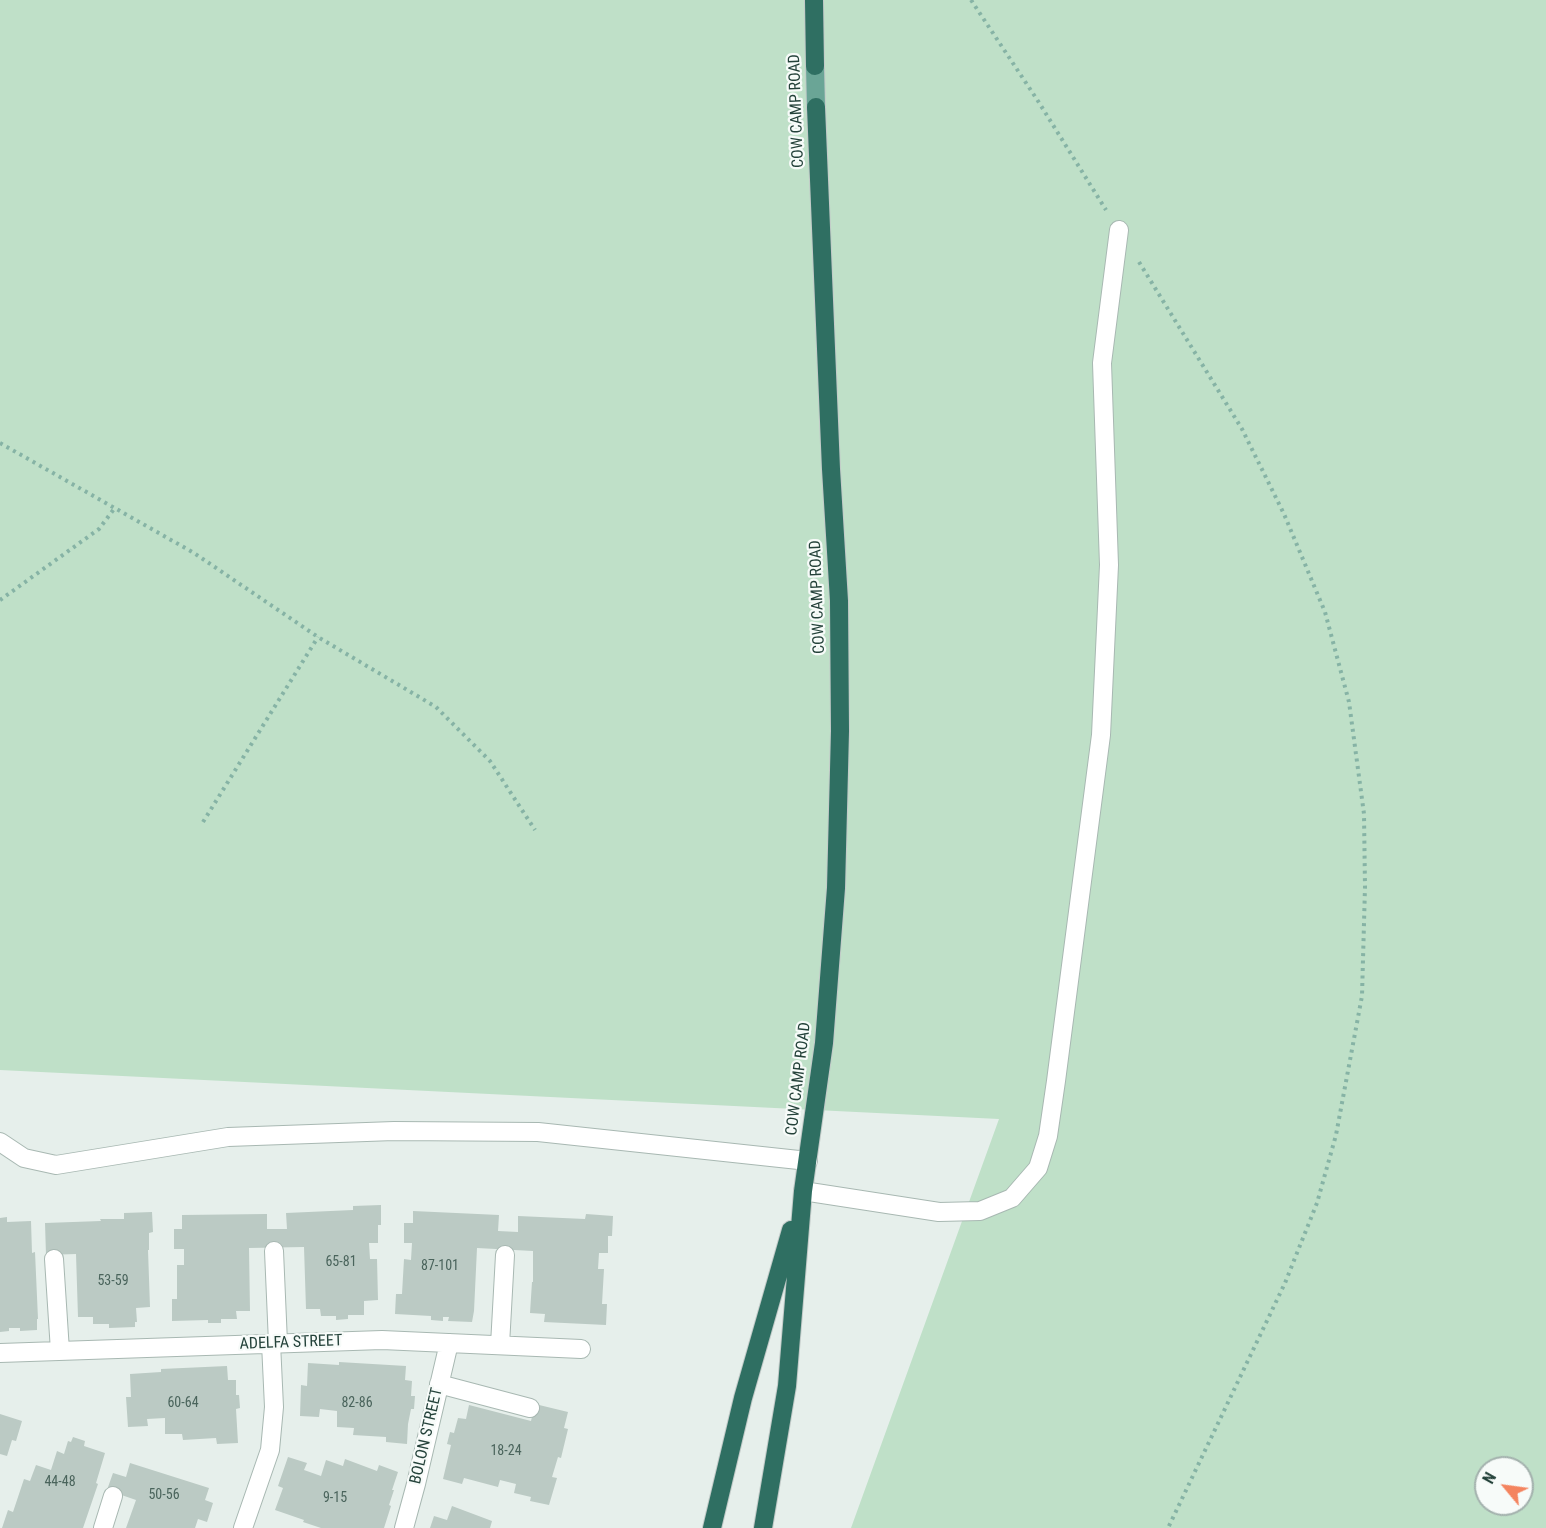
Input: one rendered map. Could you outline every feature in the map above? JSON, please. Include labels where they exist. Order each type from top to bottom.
[{"type":"highway","name":"COW CAMP ROAD","points":[[814,0],[815,66]]},
{"type":"highway","name":"COW CAMP ROAD","points":[[763,1528],[787,1386],[803,1191],[824,1043],[836,888],[840,731],[839,601],[830,457],[816,107]]},
{"type":"highway","name":"COW CAMP ROAD","points":[[712,1528],[743,1398],[803,1191]]},
{"type":"main road","name":"COW CAMP ROAD","points":[[815,66],[816,107]]},
{"type":"street","points":[[803,1191],[939,1212],[980,1211],[1012,1198],[1038,1168],[1048,1136],[1101,735],[1109,564],[1102,363],[1119,230]]},
{"type":"street","points":[[0,1142],[24,1158],[56,1165],[228,1137],[394,1131],[538,1132],[808,1161]]},
{"type":"street","points":[[243,1528],[270,1450],[274,1407],[274,1251]]},
{"type":"street","points":[[500,1346],[505,1255]]},
{"type":"street","points":[[54,1259],[60,1351]]},
{"type":"street","name":"ADELFA STREET","points":[[0,1353],[382,1340],[581,1349]]},
{"type":"street","name":"BOLON STREET","points":[[404,1528],[449,1343]]},
{"type":"street","points":[[439,1384],[530,1408]]},
{"type":"street","points":[[103,1528],[113,1496]]},
{"type":"path","points":[[971,0],[1038,101],[1242,429],[1284,514],[1325,612],[1349,702],[1364,814],[1365,888],[1362,996],[1336,1135],[1317,1203],[1285,1283],[1168,1528]]},
{"type":"path","points":[[0,443],[194,553],[318,637],[436,707],[490,761],[535,830]]},
{"type":"path","points":[[0,600],[99,529],[114,509]]},
{"type":"path","points":[[203,822],[318,637]]},
{"type":"green space","points":[[0,0],[1546,0],[1546,1528],[851,1528],[999,1119],[0,1070]]},
{"type":"building","points":[[381,1205],[378,1243],[369,1243],[370,1259],[377,1259],[378,1300],[364,1301],[364,1315],[348,1315],[348,1319],[336,1320],[336,1316],[321,1316],[320,1309],[306,1309],[304,1247],[249,1248],[250,1311],[236,1311],[237,1319],[221,1319],[221,1323],[208,1323],[208,1320],[172,1321],[172,1299],[177,1299],[177,1265],[184,1265],[184,1249],[174,1249],[174,1229],[182,1229],[182,1215],[267,1214],[267,1229],[287,1229],[286,1213],[353,1210],[353,1206]]},
{"type":"building","points":[[413,1211],[499,1215],[498,1231],[518,1232],[518,1216],[585,1219],[586,1214],[613,1216],[612,1236],[608,1236],[608,1253],[599,1253],[598,1269],[604,1269],[602,1304],[607,1304],[606,1325],[544,1322],[545,1314],[530,1313],[533,1251],[477,1248],[472,1322],[448,1321],[449,1317],[443,1317],[443,1321],[431,1320],[431,1316],[395,1314],[396,1294],[402,1294],[404,1259],[411,1260],[412,1243],[404,1243],[404,1223],[413,1223]]},
{"type":"building","points":[[152,1212],[153,1232],[149,1233],[148,1250],[150,1307],[136,1308],[135,1327],[109,1328],[109,1324],[93,1324],[93,1317],[78,1317],[76,1254],[46,1255],[45,1223],[124,1219],[124,1213]]},
{"type":"building","points":[[7,1217],[7,1222],[31,1221],[32,1253],[35,1252],[37,1330],[20,1331],[20,1328],[9,1328],[9,1331],[0,1332],[0,1218]]},
{"type":"building","points":[[339,1362],[406,1366],[405,1380],[412,1381],[411,1396],[415,1396],[414,1409],[411,1409],[408,1424],[407,1444],[386,1442],[386,1437],[353,1435],[354,1428],[337,1427],[337,1411],[320,1409],[319,1417],[300,1416],[301,1385],[307,1386],[308,1363],[339,1365]]},
{"type":"building","points":[[227,1366],[228,1380],[236,1380],[236,1395],[239,1395],[240,1408],[236,1409],[238,1443],[217,1444],[216,1438],[183,1440],[182,1434],[165,1434],[165,1418],[147,1419],[148,1426],[128,1427],[126,1397],[131,1397],[130,1374],[161,1372],[161,1369]]},
{"type":"building","points":[[535,1404],[568,1412],[564,1428],[568,1429],[561,1458],[558,1457],[552,1477],[557,1478],[549,1505],[530,1501],[531,1497],[514,1493],[516,1484],[500,1480],[498,1487],[464,1478],[462,1484],[443,1479],[451,1445],[447,1444],[450,1432],[454,1433],[458,1418],[466,1419],[469,1405],[531,1421]]},
{"type":"building","points":[[0,1414],[22,1421],[16,1441],[12,1440],[7,1456],[0,1454]]},
{"type":"building","points":[[73,1437],[85,1441],[84,1446],[105,1453],[96,1483],[98,1484],[83,1528],[2,1528],[8,1510],[13,1512],[24,1479],[30,1481],[36,1465],[51,1470],[57,1451],[64,1454],[68,1441],[71,1442]]},
{"type":"building","points":[[288,1457],[307,1463],[304,1470],[321,1476],[326,1460],[343,1466],[345,1459],[377,1471],[379,1465],[398,1472],[384,1528],[321,1528],[275,1510],[283,1488],[278,1486]]},
{"type":"building","points":[[130,1463],[209,1488],[205,1500],[213,1503],[207,1522],[198,1519],[195,1528],[126,1528],[136,1500],[107,1490],[113,1473],[126,1477]]},
{"type":"building","points":[[452,1506],[492,1521],[490,1528],[430,1528],[434,1516],[447,1520]]}]
